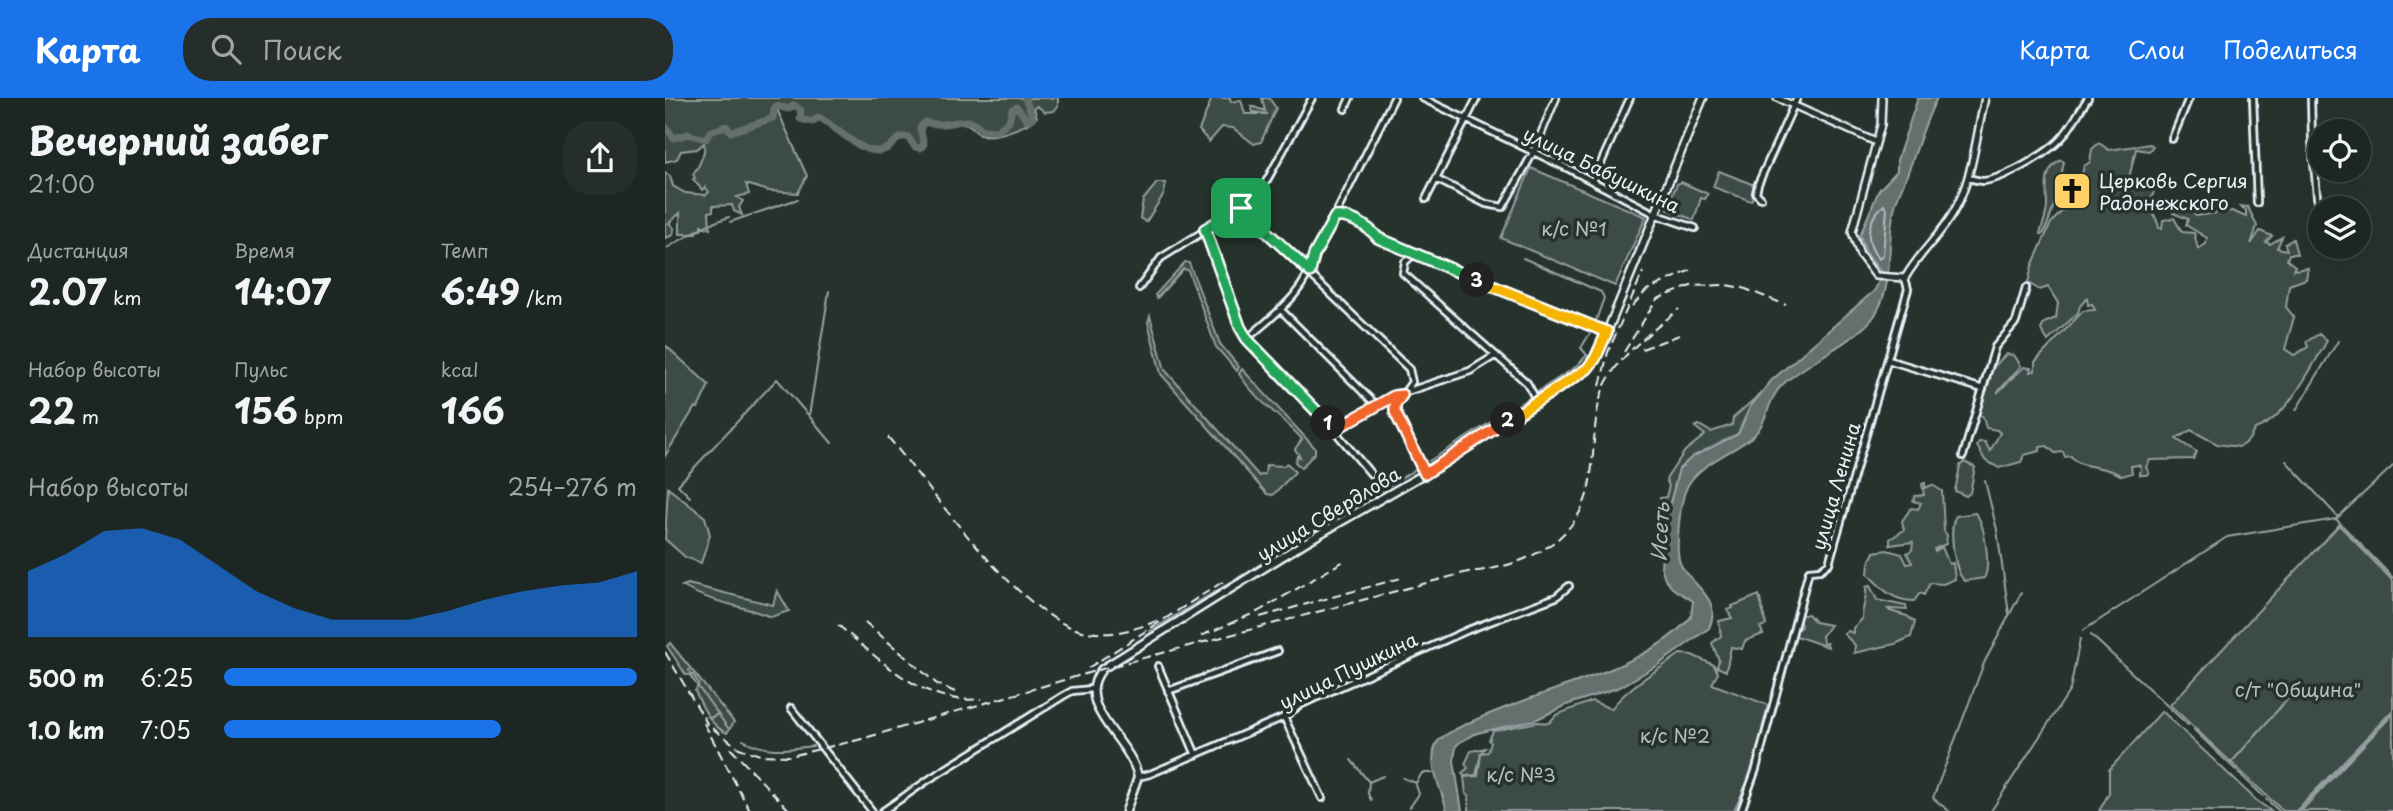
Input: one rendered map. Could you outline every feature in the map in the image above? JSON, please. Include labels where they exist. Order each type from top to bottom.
[{"type":"main road","name":"улица Свердлова","points":[[1092,689],[1096,677],[1116,659],[1304,542],[1425,474],[1587,369],[1595,359],[1607,332],[1703,98]]},
{"type":"main road","points":[[1092,689],[1097,708],[1131,757],[1138,776],[1126,811]]},
{"type":"street","points":[[1139,288],[1161,258],[1241,208],[1261,191],[1312,98]]},
{"type":"street","points":[[1345,109],[1350,98]]},
{"type":"street","points":[[1247,339],[1298,293],[1310,272],[1314,255],[1394,98]]},
{"type":"street","name":"улица Бабушкина","points":[[1422,98],[1534,151],[1657,215],[1695,228]]},
{"type":"street","points":[[1426,199],[1477,98]]},
{"type":"street","points":[[1436,179],[1486,204],[1503,207],[1534,151],[1556,98]]},
{"type":"street","points":[[1593,181],[1630,98]]},
{"type":"street","points":[[1777,98],[1876,142]]},
{"type":"street","points":[[1761,198],[1756,193],[1758,184],[1797,98]]},
{"type":"street","points":[[1882,98],[1881,125],[1852,232],[1869,270],[1881,278],[1905,278]]},
{"type":"street","name":"улица Ленина","points":[[1741,811],[1756,769],[1809,570],[1820,570],[1829,563],[1908,289],[1905,278],[1923,249],[1950,217],[1968,178],[1985,98]]},
{"type":"street","points":[[1968,178],[1982,181],[1992,178],[2016,169],[2047,150],[2064,136],[2088,98]]},
{"type":"street","points":[[2172,139],[2189,98]]},
{"type":"street","points":[[2253,98],[2257,203]]},
{"type":"street","points":[[2311,98],[2317,196]]},
{"type":"street","points":[[1241,208],[1409,369],[1412,382],[1395,405],[1395,412],[1425,474]]},
{"type":"street","points":[[1335,217],[1342,216],[1370,229],[1378,238],[1607,332]]},
{"type":"street","points":[[1205,229],[1240,327],[1247,339],[1334,430],[1371,474]]},
{"type":"street","points":[[1414,253],[1405,262],[1403,273],[1527,383],[1537,401]]},
{"type":"street","points":[[1963,456],[1995,347],[2016,321],[2026,288]]},
{"type":"street","points":[[1280,309],[1375,405]]},
{"type":"street","points":[[1334,430],[1394,396],[1470,371],[1496,355]]},
{"type":"street","points":[[1888,360],[1983,388]]},
{"type":"street","name":"улица Пушкина","points":[[1138,776],[1150,774],[1284,717],[1300,705],[1425,649],[1556,597],[1569,586]]},
{"type":"street","points":[[1168,691],[1278,651]]},
{"type":"street","points":[[1158,666],[1196,755]]},
{"type":"street","points":[[883,811],[1063,695],[1092,689]]},
{"type":"street","points":[[791,708],[872,811]]},
{"type":"street","points":[[1284,717],[1322,798]]},
{"type":"green space","points":[[665,98],[1058,98],[1058,106],[1054,111],[1045,112],[1037,106],[1034,108],[1037,117],[1033,121],[993,135],[980,134],[967,124],[925,122],[920,128],[924,144],[921,148],[915,147],[908,137],[901,137],[886,149],[874,151],[865,149],[818,117],[813,122],[800,119],[801,110],[794,105],[789,109],[776,107],[807,176],[798,193],[769,191],[746,184],[749,194],[737,197],[743,201],[739,207],[742,215],[734,211],[732,205],[713,206],[713,211],[709,212],[710,229],[701,225],[701,230],[696,231],[696,234],[680,234],[680,213],[669,223],[674,228],[673,235],[665,238],[665,173],[670,176],[673,186],[685,193],[706,195],[709,192],[705,187],[702,190],[693,179],[703,155],[704,143],[697,149],[681,151],[677,159],[665,162]]},
{"type":"green space","points":[[1212,98],[1230,98],[1231,102],[1241,100],[1245,114],[1268,114],[1253,112],[1251,106],[1265,111],[1262,98],[1269,98],[1276,108],[1261,142],[1254,144],[1233,128],[1222,127],[1209,142],[1199,130]]},
{"type":"green space","points":[[2099,143],[2109,150],[2150,144],[2153,146],[2149,151],[2136,149],[2129,178],[2142,181],[2158,178],[2151,205],[2159,228],[2162,228],[2163,220],[2174,218],[2182,232],[2194,233],[2198,249],[2206,244],[2207,238],[2186,225],[2188,219],[2173,213],[2178,207],[2189,209],[2196,216],[2232,211],[2246,217],[2246,210],[2239,206],[2248,207],[2257,226],[2251,244],[2260,231],[2272,236],[2266,242],[2270,244],[2282,237],[2277,248],[2287,250],[2285,244],[2293,239],[2297,254],[2289,254],[2287,260],[2295,266],[2293,270],[2308,268],[2306,279],[2289,285],[2286,307],[2294,317],[2285,349],[2294,355],[2308,347],[2306,342],[2319,334],[2327,341],[2297,392],[2277,415],[2255,429],[2248,441],[2239,447],[2217,444],[2191,430],[2176,439],[2197,452],[2193,459],[2150,460],[2146,467],[2149,473],[2146,475],[2140,475],[2141,467],[2138,465],[2131,466],[2132,473],[2122,476],[2081,463],[2071,456],[2065,457],[2063,452],[2055,453],[2047,446],[2040,447],[2040,451],[2024,455],[2021,462],[1999,468],[1985,460],[1977,446],[1979,442],[1985,442],[1990,451],[2000,433],[1986,428],[1983,417],[1978,414],[1992,369],[2006,354],[2014,355],[2021,366],[1997,393],[2024,367],[2031,368],[2030,372],[2035,371],[2035,362],[2083,311],[2095,310],[2092,304],[2088,305],[2087,298],[2078,313],[2048,341],[2041,330],[2044,323],[2056,318],[2058,303],[2048,287],[2040,290],[2028,283],[2032,266],[2051,223],[2076,196],[2084,166],[2090,162],[2092,149]]},
{"type":"green space","points":[[2061,160],[2064,162],[2055,199],[2046,228],[2043,234],[2040,234],[2047,209],[2048,174]]},
{"type":"green space","name":"к/с №1","points":[[1531,168],[1646,217],[1615,286],[1501,238]]},
{"type":"green space","points":[[1719,171],[1757,186],[1751,201],[1713,187]]},
{"type":"green space","points":[[1681,182],[1708,194],[1705,199],[1701,198],[1694,220],[1667,207],[1677,184]]},
{"type":"green space","points":[[1157,183],[1166,183],[1164,194],[1146,222],[1140,218],[1143,200]]},
{"type":"green space","points":[[1185,262],[1189,263],[1220,344],[1239,367],[1237,371],[1216,347],[1188,270],[1183,269],[1157,298],[1155,295]]},
{"type":"green space","points":[[1150,316],[1165,370],[1259,476],[1265,474],[1266,465],[1283,466],[1287,463],[1295,472],[1273,495],[1267,494],[1161,374],[1148,322]]},
{"type":"green space","points":[[665,345],[709,385],[698,408],[695,407],[665,456]]},
{"type":"green space","points":[[1242,369],[1315,448],[1315,453],[1301,468],[1295,462],[1297,456],[1300,457],[1295,449],[1302,439],[1253,393],[1239,374]]},
{"type":"green space","points":[[1761,393],[1750,407],[1738,434],[1692,457],[1679,469],[1670,503],[1661,503],[1660,498],[1666,497],[1669,486],[1666,479],[1685,451],[1705,435],[1695,427],[1699,425],[1711,432],[1732,425],[1733,418]]},
{"type":"green space","points":[[1964,462],[1975,467],[1970,493],[1966,496],[1955,491],[1960,466]]},
{"type":"green space","points":[[1925,483],[1925,488],[1932,485],[1942,491],[1946,544],[1934,549],[1935,551],[1942,547],[1949,564],[1953,563],[1955,579],[1943,584],[1930,583],[1924,595],[1920,593],[1914,601],[1889,594],[1868,574],[1869,563],[1874,552],[1887,550],[1902,554],[1907,564],[1912,563],[1907,553],[1912,550],[1913,542],[1890,545],[1890,539],[1904,530],[1902,521],[1911,508],[1918,509],[1921,503],[1913,501],[1915,496],[1924,495],[1922,484]]},
{"type":"green space","points":[[668,488],[705,517],[710,535],[701,563],[685,557],[665,539]]},
{"type":"green space","points":[[1975,513],[1984,535],[1986,573],[1984,578],[1965,581],[1955,560],[1952,530],[1956,516]]},
{"type":"green space","name":"с/т \"Община\"","points":[[2339,525],[2393,581],[2393,710],[2296,811],[2283,811],[2170,705]]},
{"type":"green space","points":[[688,584],[773,605],[777,590],[789,611],[771,617],[704,596],[682,586]]},
{"type":"green space","points":[[1870,586],[1877,600],[1906,606],[1907,610],[1888,609],[1890,611],[1907,616],[1915,622],[1911,637],[1895,644],[1854,653],[1855,645],[1844,634],[1848,631],[1853,633],[1853,628],[1862,619],[1866,587]]},
{"type":"green space","name":"к/с №2","points":[[1759,595],[1766,625],[1760,627],[1763,634],[1745,641],[1742,649],[1731,647],[1726,671],[1717,667],[1719,660],[1712,643],[1721,636],[1719,621],[1732,618],[1727,610],[1733,608],[1732,606]]},
{"type":"green space","points":[[1808,614],[1815,622],[1830,625],[1822,636],[1823,643],[1827,643],[1828,647],[1796,636],[1795,630],[1801,627],[1799,616]]},
{"type":"green space","points":[[670,643],[734,722],[727,733],[716,726],[707,715],[695,691],[699,684],[693,675],[686,675],[667,646]]},
{"type":"green space","name":"к/с №2","points":[[1680,654],[1692,655],[1714,665],[1718,673],[1712,684],[1768,705],[1751,774],[1734,811],[1469,811],[1469,795],[1466,794],[1464,777],[1478,776],[1481,754],[1476,775],[1464,776],[1462,773],[1468,768],[1465,764],[1471,751],[1485,748],[1481,753],[1488,752],[1493,731],[1538,722],[1549,723],[1556,715],[1592,701],[1611,709],[1634,686]]},
{"type":"green space","points":[[2162,711],[2271,811],[2099,811],[2109,793],[2109,770]]},
{"type":"green space","points":[[2393,714],[2393,811],[2301,811]]},
{"type":"water","points":[[1918,98],[1937,98],[1896,201],[1886,289],[1875,315],[1858,333],[1782,385],[1773,397],[1759,430],[1700,471],[1687,487],[1679,526],[1679,559],[1686,573],[1709,600],[1712,618],[1709,628],[1658,665],[1620,687],[1569,704],[1535,720],[1477,733],[1460,742],[1456,746],[1454,761],[1462,811],[1447,811],[1433,761],[1436,744],[1445,735],[1488,714],[1596,675],[1632,659],[1664,641],[1691,617],[1693,601],[1672,588],[1665,579],[1661,566],[1665,523],[1679,469],[1692,457],[1738,434],[1750,407],[1771,381],[1875,290],[1882,274],[1866,253],[1860,235],[1879,190],[1897,171],[1897,160]]},
{"type":"waterway","points":[[665,126],[674,138],[688,134],[706,139],[710,132],[726,126],[731,132],[773,118],[776,106],[789,109],[794,105],[801,110],[800,119],[813,122],[818,117],[870,150],[888,148],[901,137],[908,137],[915,147],[921,148],[924,144],[920,128],[925,122],[942,124],[964,121],[976,124],[982,130],[997,131],[1009,121],[1012,109],[1017,107],[1027,120],[1033,118],[1025,98]]},
{"type":"waterway","points":[[730,222],[798,199]]},
{"type":"waterway","points":[[665,249],[707,225],[729,217]]},
{"type":"waterway","points":[[1523,258],[1601,292],[1604,298],[1595,323]]},
{"type":"waterway","points":[[829,291],[809,416],[832,443]]},
{"type":"waterway","points":[[1587,355],[1581,348],[1592,330]]},
{"type":"waterway","points":[[2296,410],[2338,341]]},
{"type":"waterway","points":[[1537,392],[1577,366],[1587,355],[1591,360]]},
{"type":"waterway","points":[[690,497],[678,485],[777,379],[809,416]]},
{"type":"waterway","points":[[1429,461],[1532,396]]},
{"type":"waterway","points":[[2286,461],[2338,517]]},
{"type":"waterway","points":[[2084,630],[2227,537],[2336,519],[2393,466]]},
{"type":"waterway","points":[[1304,537],[1416,469]]},
{"type":"waterway","points":[[1985,481],[1997,530],[2009,614]]},
{"type":"waterway","points":[[2336,519],[2393,578]]},
{"type":"waterway","points":[[1254,568],[1299,540]]},
{"type":"waterway","points":[[1150,631],[1244,574]]},
{"type":"waterway","points":[[1949,811],[1933,798],[1984,663],[2021,593]]},
{"type":"waterway","points":[[2091,635],[2188,725]]},
{"type":"waterway","points":[[1991,811],[2070,690],[2080,639]]},
{"type":"waterway","points":[[689,670],[691,677],[718,714],[710,718]]},
{"type":"waterway","points":[[2230,764],[2291,695]]},
{"type":"waterway","points":[[2298,811],[2393,713]]},
{"type":"waterway","points":[[718,714],[728,728]]},
{"type":"waterway","points":[[2194,730],[2263,796]]},
{"type":"waterway","points":[[743,740],[769,748],[813,746]]},
{"type":"waterway","points":[[1351,760],[1369,782],[1368,794],[1371,800]]},
{"type":"waterway","points":[[1403,778],[1416,783],[1422,773],[1434,773]]},
{"type":"waterway","points":[[1369,782],[1383,776]]},
{"type":"waterway","points":[[1410,807],[1419,794],[1416,785]]},
{"type":"waterway","points":[[2266,799],[2279,811]]},
{"type":"railway","points":[[1632,306],[1647,290],[1691,270]]},
{"type":"railway","points":[[1600,386],[1608,352],[1643,272]]},
{"type":"railway","points":[[1624,352],[1657,299],[1691,286],[1725,285],[1743,288],[1786,305]]},
{"type":"railway","points":[[665,652],[708,725],[739,748],[760,755],[790,756],[858,740],[1102,669],[1468,572],[1508,565],[1544,549],[1573,523],[1583,506],[1589,486],[1596,422],[1605,385],[1628,353],[1679,309]]},
{"type":"railway","points":[[1642,349],[1682,334]]},
{"type":"railway","points":[[888,437],[996,568],[1044,612],[1068,626],[1091,633],[1127,631],[1161,619]]},
{"type":"railway","points":[[1201,636],[1259,611],[1344,561]]},
{"type":"railway","points":[[1260,617],[1401,578]]},
{"type":"railway","points":[[1088,668],[1224,581]]},
{"type":"railway","points":[[865,622],[937,684],[955,692]]},
{"type":"railway","points":[[838,625],[886,665],[921,688],[960,699],[981,699]]},
{"type":"railway","points":[[704,723],[750,811]]},
{"type":"railway","points":[[730,748],[790,811]]},
{"type":"place","name":"Церковь Сергия Радонежского","points":[[2072,191]]},
{"type":"route","points":[[1241,208],[1310,272],[1314,255],[1335,217],[1342,216],[1370,229],[1378,238],[1607,332],[1595,359],[1587,369],[1425,474],[1395,412],[1394,407],[1402,395],[1375,405],[1334,430],[1247,339],[1240,327],[1205,229],[1241,208]]},
{"type":"water label","name":"Исеть","points":[[1659,532]]},
{"type":"park label","name":"к/с №3","points":[[1521,774]]}]
